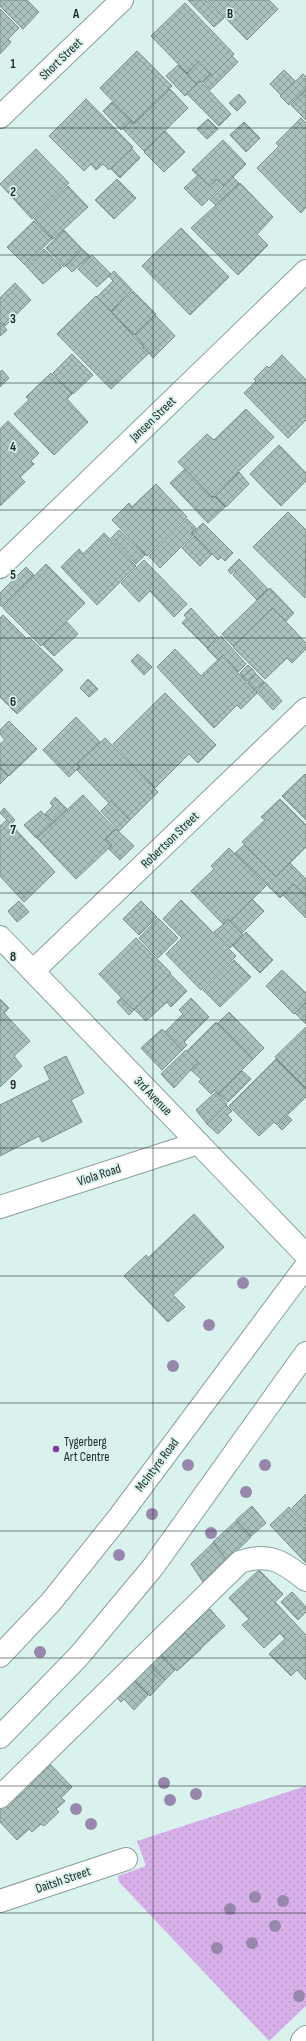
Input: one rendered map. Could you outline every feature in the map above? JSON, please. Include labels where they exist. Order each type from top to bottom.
[{"type":"street","name":"Short Street","points":[[0,117],[122,0]]},
{"type":"street","name":"Jansen Street","points":[[0,566],[306,271]]},
{"type":"street","name":"Robertson Street","points":[[34,971],[306,709]]},
{"type":"street","name":"3rd Avenue","points":[[0,937],[306,1255]]},
{"type":"street","name":"Viola Road","points":[[0,1207],[198,1143]]},
{"type":"street","name":"McIntyre Road","points":[[0,1656],[50,1602],[119,1517],[306,1266]]},
{"type":"street","points":[[0,1736],[78,1657],[153,1567],[306,1353]]},
{"type":"street","points":[[0,1797],[240,1562],[254,1557],[267,1557],[281,1562],[306,1580]]},
{"type":"street","name":"Daitsh Street","points":[[0,1901],[126,1859]]},
{"type":"street","points":[[302,2041],[306,2037]]},
{"type":"shaded area","points":[[306,1786],[306,2006],[269,2041],[119,1882],[118,1876],[146,1866],[137,1841]]},
{"type":"building","points":[[0,0],[27,0],[39,12],[23,29],[0,6]]},
{"type":"building","points":[[188,0],[206,0],[224,18],[214,27]]},
{"type":"building","points":[[208,0],[269,0],[278,9],[247,40]]},
{"type":"building","points":[[185,3],[234,54],[213,76],[199,61],[187,73],[151,36]]},
{"type":"building","points":[[0,9],[19,28],[8,39],[11,42],[0,54]]},
{"type":"building","points":[[137,51],[172,86],[134,123],[100,88]]},
{"type":"building","points":[[232,56],[238,62],[210,90],[203,82],[211,74],[212,76]]},
{"type":"building","points":[[198,62],[210,74],[201,83],[200,81],[196,83],[187,74]]},
{"type":"building","points":[[178,65],[197,84],[185,96],[166,76]]},
{"type":"building","points":[[284,70],[295,81],[281,95],[270,84]]},
{"type":"building","points":[[303,74],[306,77],[306,89],[289,105],[280,96]]},
{"type":"building","points":[[200,81],[231,114],[219,126],[187,94]]},
{"type":"building","points":[[170,89],[188,108],[144,151],[123,129],[131,121],[134,124]]},
{"type":"building","points":[[306,90],[306,120],[291,105]]},
{"type":"building","points":[[239,94],[246,102],[237,111],[229,103]]},
{"type":"building","points":[[86,99],[133,147],[109,170],[103,164],[96,170],[91,164],[84,171],[49,136]]},
{"type":"building","points":[[112,102],[131,121],[121,130],[103,111]]},
{"type":"building","points":[[301,118],[306,123],[306,207],[301,213],[257,168],[279,146],[276,143]]},
{"type":"building","points":[[208,119],[218,129],[207,139],[197,129]]},
{"type":"building","points":[[244,122],[260,138],[246,152],[230,135]]},
{"type":"building","points":[[165,131],[185,152],[164,172],[144,152]]},
{"type":"building","points":[[223,140],[246,164],[224,186],[216,179],[209,186],[192,170]]},
{"type":"building","points":[[36,149],[69,183],[32,219],[0,184]]},
{"type":"building","points":[[132,149],[140,158],[120,178],[111,169]]},
{"type":"building","points":[[198,175],[209,186],[217,179],[223,185],[202,206],[184,188]]},
{"type":"building","points":[[233,177],[239,183],[216,205],[210,200]]},
{"type":"building","points":[[117,179],[136,198],[114,219],[95,200]]},
{"type":"building","points":[[240,183],[273,217],[257,234],[268,245],[238,275],[191,228]]},
{"type":"building","points":[[68,186],[88,207],[53,239],[34,219]]},
{"type":"building","points":[[34,221],[52,239],[25,265],[7,247]]},
{"type":"building","points":[[181,228],[229,277],[190,315],[142,266]]},
{"type":"building","points":[[64,230],[82,249],[64,267],[46,248]]},
{"type":"building","points":[[44,249],[62,267],[43,284],[26,266]]},
{"type":"building","points":[[82,249],[90,256],[72,272],[66,266]]},
{"type":"building","points":[[92,255],[111,274],[97,287],[78,269]]},
{"type":"building","points":[[114,271],[132,290],[111,311],[97,297],[113,281],[109,276]]},
{"type":"building","points":[[15,283],[31,300],[5,326],[0,320],[0,298]]},
{"type":"building","points":[[133,291],[156,314],[134,335],[111,312]]},
{"type":"building","points":[[96,296],[149,353],[111,389],[57,334]]},
{"type":"building","points":[[155,315],[175,336],[153,358],[135,335]]},
{"type":"building","points":[[0,322],[7,330],[0,336]]},
{"type":"building","points":[[72,354],[93,375],[73,394],[53,373]]},
{"type":"building","points":[[282,355],[306,380],[306,420],[288,438],[244,393],[256,381],[254,379],[267,366],[269,368]]},
{"type":"building","points":[[2,370],[9,378],[0,387],[0,372]]},
{"type":"building","points":[[51,373],[72,394],[67,399],[88,422],[54,455],[14,414],[29,400],[26,397]]},
{"type":"building","points":[[246,409],[274,437],[212,497],[178,462],[207,434],[214,440]]},
{"type":"building","points":[[8,421],[39,453],[31,461],[34,464],[20,477],[25,482],[0,506],[0,429]]},
{"type":"building","points":[[279,445],[306,473],[306,481],[281,506],[250,474]]},
{"type":"building","points":[[185,469],[212,498],[214,496],[225,507],[208,523],[170,483]]},
{"type":"building","points":[[239,472],[249,484],[226,507],[215,496]]},
{"type":"building","points":[[156,484],[187,517],[147,556],[112,520],[129,503],[132,507]]},
{"type":"building","points":[[288,512],[306,530],[305,598],[253,547]]},
{"type":"building","points":[[187,519],[196,528],[191,533],[193,535],[160,568],[149,556]]},
{"type":"building","points":[[203,523],[233,553],[225,561],[221,557],[218,560],[192,533]]},
{"type":"building","points":[[119,530],[145,555],[136,564],[111,538]]},
{"type":"building","points":[[104,533],[136,566],[97,605],[61,567],[79,549],[83,554]]},
{"type":"building","points":[[194,536],[212,554],[200,566],[182,548]]},
{"type":"building","points":[[239,559],[268,589],[257,600],[233,575],[236,571],[235,570],[231,574],[228,570]]},
{"type":"building","points":[[144,560],[187,604],[174,617],[150,591],[139,602],[121,583]]},
{"type":"building","points":[[46,564],[85,603],[41,646],[3,608]]},
{"type":"building","points":[[26,567],[34,575],[2,607],[0,605],[0,593]]},
{"type":"building","points":[[270,588],[294,613],[286,621],[273,608],[233,646],[222,634]]},
{"type":"building","points":[[191,608],[218,637],[207,648],[182,623],[187,618],[184,615]]},
{"type":"building","points":[[273,608],[306,643],[306,649],[292,663],[287,658],[265,679],[233,647]]},
{"type":"building","points":[[3,615],[27,639],[29,637],[63,670],[17,714],[0,697],[0,618]]},
{"type":"building","points":[[67,622],[78,634],[54,656],[43,645]]},
{"type":"building","points":[[221,636],[246,664],[238,672],[223,655],[218,660],[207,649]]},
{"type":"building","points":[[175,649],[201,676],[222,656],[257,693],[241,709],[237,705],[214,728],[157,667]]},
{"type":"building","points":[[138,654],[152,667],[144,675],[131,661]]},
{"type":"building","points":[[248,665],[252,669],[243,677],[240,673]]},
{"type":"building","points":[[252,669],[256,674],[247,681],[243,677]]},
{"type":"building","points":[[256,674],[264,682],[255,690],[248,682]]},
{"type":"building","points":[[88,679],[98,689],[89,697],[80,688]]},
{"type":"building","points":[[265,682],[282,701],[273,710],[256,691]]},
{"type":"building","points":[[165,693],[216,745],[198,763],[189,754],[155,788],[113,744]]},
{"type":"building","points":[[76,717],[100,742],[77,765],[79,767],[69,777],[43,750]]},
{"type":"building","points":[[9,721],[37,749],[9,776],[0,767],[0,744],[5,740],[0,734],[0,730]]},
{"type":"building","points":[[105,738],[158,792],[130,820],[111,801],[109,803],[77,770],[80,767],[77,764]]},
{"type":"building","points":[[0,768],[8,776],[0,784]]},
{"type":"building","points":[[305,774],[306,775],[306,820],[282,796]]},
{"type":"building","points":[[83,795],[115,829],[105,839],[111,846],[76,879],[37,838]]},
{"type":"building","points":[[55,797],[67,809],[53,822],[45,814],[53,806],[50,803]]},
{"type":"building","points":[[280,799],[306,825],[306,847],[276,877],[242,842],[265,820],[261,817]]},
{"type":"building","points":[[111,801],[130,820],[119,831],[101,811]]},
{"type":"building","points":[[4,808],[15,820],[11,824],[0,813]]},
{"type":"building","points":[[41,811],[52,823],[36,838],[24,825]]},
{"type":"building","points":[[7,820],[55,872],[24,902],[0,876],[0,826]]},
{"type":"building","points":[[116,829],[134,846],[120,860],[109,849],[112,845],[106,839]]},
{"type":"building","points":[[244,845],[276,877],[290,863],[306,879],[306,896],[294,884],[280,898],[235,853]]},
{"type":"building","points":[[229,848],[266,886],[230,921],[228,919],[223,924],[191,891],[214,869],[211,866]]},
{"type":"building","points":[[294,884],[306,896],[306,918],[283,895]]},
{"type":"building","points":[[252,899],[264,911],[242,933],[230,922]]},
{"type":"building","points":[[181,900],[236,956],[201,990],[166,954],[182,938],[163,919]]},
{"type":"building","points":[[19,901],[29,912],[17,922],[8,911]]},
{"type":"building","points":[[141,901],[157,917],[139,935],[123,919]]},
{"type":"building","points":[[158,918],[178,938],[158,958],[139,938]]},
{"type":"building","points":[[229,920],[243,935],[230,948],[214,932]]},
{"type":"building","points":[[246,932],[273,960],[260,973],[233,946]]},
{"type":"building","points":[[136,938],[171,973],[133,1010],[99,974]]},
{"type":"building","points":[[234,960],[251,977],[220,1007],[203,990]]},
{"type":"building","points":[[282,970],[306,993],[306,1002],[294,1014],[266,986]]},
{"type":"building","points":[[170,974],[187,991],[171,1007],[167,1002],[146,1021],[134,1009]]},
{"type":"building","points":[[121,998],[134,1010],[129,1015],[117,1002]]},
{"type":"building","points":[[191,998],[209,1017],[184,1042],[187,1045],[182,1050],[165,1032],[183,1014],[179,1010]]},
{"type":"building","points":[[0,999],[9,1008],[4,1013],[30,1041],[14,1056],[22,1066],[0,1087]]},
{"type":"building","points":[[306,1003],[306,1024],[295,1013]]},
{"type":"building","points":[[229,1012],[264,1048],[253,1059],[218,1023]]},
{"type":"building","points":[[216,1022],[253,1059],[218,1094],[215,1090],[211,1094],[199,1082],[201,1079],[191,1070],[199,1063],[187,1051]]},
{"type":"building","points":[[306,1027],[306,1088],[275,1057]]},
{"type":"building","points":[[162,1029],[182,1050],[162,1070],[141,1048]]},
{"type":"building","points":[[186,1050],[198,1062],[174,1088],[161,1074]]},
{"type":"building","points":[[66,1056],[84,1093],[71,1100],[82,1122],[42,1142],[39,1136],[0,1156],[0,1105],[50,1080],[44,1067]]},
{"type":"building","points":[[276,1059],[306,1089],[306,1097],[277,1125],[274,1122],[259,1136],[229,1106]]},
{"type":"building","points":[[242,1071],[251,1079],[228,1102],[219,1094]]},
{"type":"building","points":[[216,1092],[227,1104],[207,1124],[196,1110]]},
{"type":"building","points":[[226,1105],[232,1111],[227,1115],[232,1120],[218,1134],[207,1124]]},
{"type":"building","points":[[288,1116],[292,1120],[282,1130],[278,1126]]},
{"type":"building","points":[[194,1214],[224,1247],[173,1295],[185,1307],[168,1322],[124,1276],[146,1255],[148,1258]]},
{"type":"building","points":[[306,1494],[306,1523],[292,1508]]},
{"type":"building","points":[[252,1506],[266,1523],[251,1536],[236,1520]]},
{"type":"building","points":[[289,1507],[306,1525],[306,1563],[270,1525]]},
{"type":"building","points":[[236,1521],[251,1537],[227,1560],[213,1542]]},
{"type":"building","points":[[213,1543],[227,1560],[203,1582],[191,1564]]},
{"type":"building","points":[[259,1570],[283,1594],[275,1602],[306,1635],[306,1680],[297,1670],[291,1676],[269,1654],[285,1639],[280,1633],[264,1648],[242,1625],[249,1619],[229,1598]]},
{"type":"building","points":[[292,1592],[306,1607],[306,1612],[298,1620],[281,1602]]},
{"type":"building","points":[[210,1609],[225,1626],[200,1649],[185,1632]]},
{"type":"building","points":[[185,1633],[201,1649],[177,1671],[162,1655]]},
{"type":"building","points":[[161,1655],[175,1670],[165,1680],[150,1664]]},
{"type":"building","points":[[149,1665],[165,1680],[150,1696],[134,1680]]},
{"type":"building","points":[[133,1680],[148,1695],[134,1710],[124,1699],[121,1702],[116,1696]]},
{"type":"building","points":[[48,1762],[72,1787],[61,1798],[65,1801],[56,1809],[59,1812],[44,1826],[41,1824],[32,1832],[29,1829],[17,1840],[0,1822],[0,1807],[14,1794],[17,1798],[32,1784],[29,1780]]},
{"type":"place","name":"Tygerberg Art Centre","points":[[56,1449]]}]
